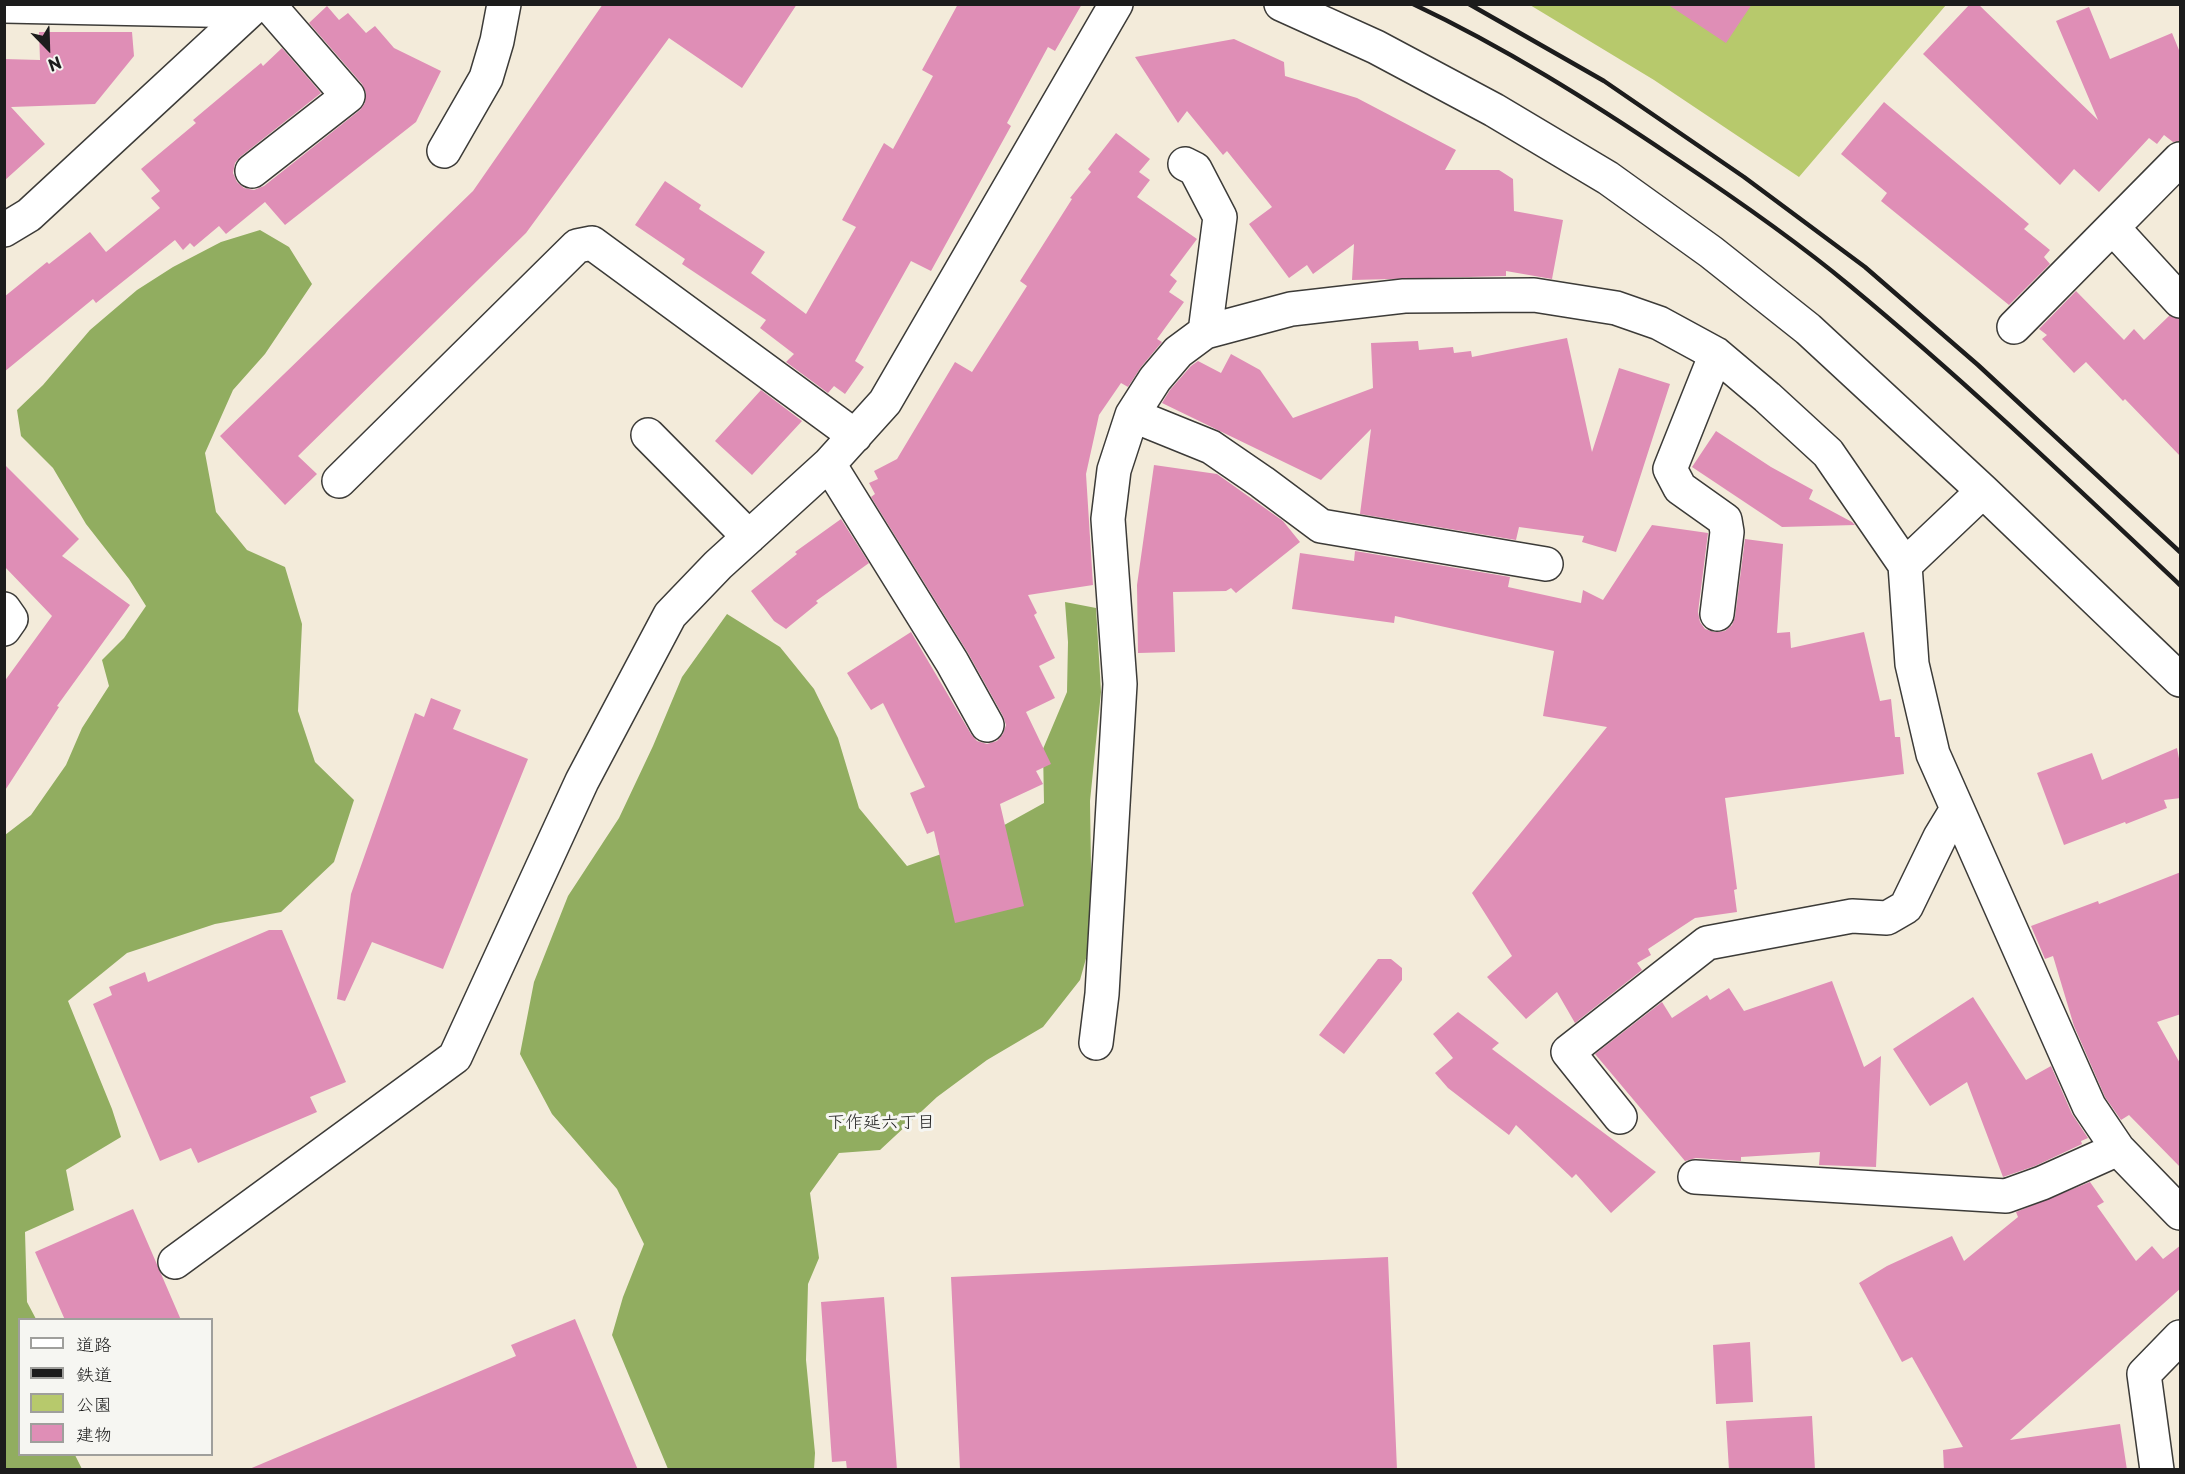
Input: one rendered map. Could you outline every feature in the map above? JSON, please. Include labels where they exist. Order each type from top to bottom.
[{"type":"street","points":[[444,151],[486,78],[497,41],[504,4]]},
{"type":"street","points":[[175,1262],[455,1057],[582,781],[670,615],[749,537],[829,464],[885,402],[1116,4]]},
{"type":"street","points":[[1281,4],[1386,52],[1494,110],[1608,178],[1711,252],[1808,329],[1983,491],[2181,680]]},
{"type":"street","points":[[4,6],[258,7],[348,96],[252,171]]},
{"type":"street","points":[[4,230],[29,215],[258,7]]},
{"type":"street","points":[[2014,327],[2181,159]]},
{"type":"street","points":[[1185,164],[1195,169],[1220,217],[1205,332]]},
{"type":"street","points":[[2113,228],[2181,301]]},
{"type":"street","points":[[339,481],[577,246],[592,243],[855,436]]},
{"type":"street","points":[[1098,1029],[1120,684],[1108,519],[1114,470],[1132,415],[1155,379],[1178,352],[1205,332],[1291,309],[1404,296],[1534,295],[1616,308],[1659,323],[1716,354],[1767,396],[1828,453],[1905,565],[1912,664],[1933,754],[2089,1106],[2118,1149],[2181,1213]]},
{"type":"street","points":[[1716,354],[1670,469],[1680,488],[1725,520],[1727,532],[1717,614]]},
{"type":"street","points":[[1132,415],[1211,447],[1263,482],[1321,526],[1546,564]]},
{"type":"street","points":[[648,435],[749,537]]},
{"type":"street","points":[[829,464],[952,662],[987,725]]},
{"type":"street","points":[[1905,565],[1983,491]]},
{"type":"street","points":[[4,609],[11,619],[4,629]]},
{"type":"street","points":[[1620,1117],[1568,1052],[1707,943],[1851,916],[1887,918],[1906,908],[1940,837],[1957,809]]},
{"type":"street","points":[[1695,1177],[2006,1196],[2042,1183],[2118,1149]]},
{"type":"street","points":[[2157,1470],[2144,1374],[2181,1337]]},
{"type":"green space","points":[[1530,5],[1946,5],[1799,177],[1654,80]]},
{"type":"green space","points":[[260,230],[289,247],[312,284],[265,354],[233,390],[205,453],[216,512],[247,550],[285,567],[302,624],[298,711],[315,762],[354,800],[334,862],[281,912],[215,924],[127,953],[68,1001],[121,1137],[66,1170],[74,1210],[25,1232],[27,1302],[35,1318],[18,1318],[18,1456],[76,1456],[82,1469],[5,1469],[5,835],[31,815],[66,765],[82,728],[109,686],[102,660],[124,638],[146,606],[129,579],[86,524],[53,468],[21,436],[17,410],[43,385],[90,330],[137,290],[173,267],[221,242]]},
{"type":"green space","points":[[1065,602],[1096,608],[1101,692],[1090,801],[1092,937],[1080,980],[1043,1027],[987,1060],[937,1097],[880,1150],[839,1153],[810,1193],[819,1258],[808,1284],[806,1360],[815,1453],[814,1469],[668,1469],[612,1335],[623,1297],[644,1244],[617,1189],[552,1114],[520,1054],[534,982],[568,896],[619,818],[682,677],[727,614],[780,647],[814,689],[838,738],[859,808],[907,866],[970,844],[1044,803],[1043,749],[1067,692],[1068,642]]},
{"type":"building","points":[[603,4],[797,4],[742,88],[669,38],[526,233],[298,456],[317,474],[285,505],[220,436],[473,191]]},
{"type":"building","points":[[958,4],[1082,4],[1055,51],[1048,47],[1007,123],[1011,126],[931,271],[911,261],[855,361],[864,367],[845,394],[834,386],[828,393],[786,362],[794,354],[760,328],[766,320],[682,264],[685,259],[635,225],[665,181],[701,205],[699,209],[765,252],[751,273],[806,314],[856,227],[842,220],[884,143],[893,149],[933,76],[922,70]]},
{"type":"building","points":[[1667,4],[1752,4],[1726,43]]},
{"type":"building","points":[[1970,4],[1978,4],[2098,120],[2056,21],[2089,7],[2110,59],[2172,33],[2181,55],[2181,141],[2173,142],[2164,135],[2157,144],[2149,138],[2099,192],[2074,169],[2060,185],[1923,54]]},
{"type":"building","points":[[327,6],[339,20],[348,13],[366,33],[375,26],[394,48],[441,71],[416,122],[285,225],[265,202],[226,234],[219,226],[194,247],[190,243],[183,250],[175,240],[96,303],[93,299],[4,372],[4,297],[47,262],[49,264],[90,232],[106,252],[160,208],[151,198],[160,191],[141,169],[196,123],[193,120],[261,63],[263,66],[282,48],[321,93],[235,163],[233,173],[237,182],[244,188],[254,190],[264,186],[360,110],[365,103],[366,93],[362,84],[309,23]]},
{"type":"building","points":[[39,32],[132,32],[134,56],[95,104],[11,107],[45,144],[4,181],[4,59],[40,60]]},
{"type":"building","points":[[1234,39],[1284,62],[1285,76],[1357,98],[1456,150],[1445,170],[1499,170],[1513,179],[1514,211],[1563,220],[1552,279],[1506,271],[1506,276],[1352,280],[1354,244],[1313,274],[1307,265],[1289,278],[1249,224],[1272,207],[1227,151],[1223,155],[1187,111],[1178,123],[1135,57]]},
{"type":"building","points":[[1884,102],[2029,224],[2024,229],[2050,250],[2044,257],[2050,264],[2009,305],[1881,201],[1887,193],[1841,154]]},
{"type":"building","points":[[1116,133],[1150,159],[1139,172],[1150,180],[1137,197],[1197,239],[1170,275],[1177,281],[1169,292],[1184,302],[1157,339],[1162,342],[1128,387],[1121,383],[1099,415],[1086,474],[1093,585],[1028,595],[1037,613],[1034,615],[1055,658],[1039,666],[1055,698],[1026,712],[1051,764],[1036,771],[1043,784],[1000,804],[1024,906],[955,923],[934,831],[927,834],[910,793],[925,787],[883,703],[871,710],[847,673],[911,632],[977,741],[987,744],[997,741],[1006,725],[968,653],[871,497],[875,494],[869,483],[878,479],[874,471],[897,459],[955,362],[972,372],[1027,286],[1020,281],[1072,199],[1070,198],[1091,172],[1088,169]]},
{"type":"building","points":[[2076,291],[2124,340],[2134,329],[2144,340],[2169,316],[2181,319],[2181,457],[2086,362],[2074,373],[2042,339],[2047,335],[2039,329]]},
{"type":"building","points":[[1567,338],[1592,452],[1619,368],[1670,384],[1616,552],[1582,542],[1584,536],[1519,527],[1516,540],[1360,514],[1371,429],[1321,480],[1162,403],[1170,390],[1198,361],[1221,373],[1231,354],[1260,370],[1293,418],[1373,388],[1371,343],[1418,341],[1419,350],[1453,347],[1454,353],[1471,351],[1472,357]]},
{"type":"building","points":[[761,390],[802,421],[752,475],[715,441]]},
{"type":"building","points":[[1716,431],[1771,467],[1813,490],[1809,499],[1855,525],[1782,527],[1692,467]]},
{"type":"building","points":[[4,464],[79,539],[62,556],[130,605],[57,706],[59,707],[4,792],[4,682],[52,616],[4,566]]},
{"type":"building","points":[[1154,465],[1217,474],[1283,521],[1300,542],[1236,593],[1231,588],[1226,591],[1173,592],[1175,652],[1138,653],[1137,585]]},
{"type":"building","points":[[841,519],[869,563],[816,601],[818,603],[786,629],[774,621],[751,591],[797,554],[795,552]]},
{"type":"building","points":[[1652,525],[1708,533],[1698,612],[1700,622],[1705,629],[1714,632],[1725,631],[1732,625],[1735,617],[1745,539],[1783,544],[1777,633],[1790,632],[1791,648],[1864,632],[1880,701],[1891,699],[1895,737],[1900,737],[1904,774],[1725,798],[1737,889],[1734,890],[1737,912],[1695,918],[1648,949],[1651,955],[1637,963],[1642,970],[1575,1023],[1557,992],[1526,1019],[1487,977],[1512,956],[1472,893],[1607,727],[1543,716],[1554,651],[1395,616],[1394,623],[1292,609],[1300,553],[1354,561],[1355,551],[1510,577],[1508,587],[1581,603],[1583,590],[1603,600]]},
{"type":"building","points":[[431,698],[461,710],[453,729],[528,759],[443,969],[372,942],[345,1001],[337,999],[351,894],[415,713],[424,717]]},
{"type":"building","points":[[2177,748],[2181,769],[2181,798],[2164,800],[2167,808],[2064,845],[2037,773],[2092,753],[2102,780]]},
{"type":"building","points":[[2181,872],[2181,1014],[2157,1022],[2181,1065],[2181,1168],[2129,1115],[2121,1120],[2105,1097],[2074,1026],[2053,956],[2045,959],[2031,926],[2098,901],[2099,904]]},
{"type":"building","points":[[269,930],[282,930],[346,1082],[310,1097],[317,1112],[198,1163],[191,1148],[160,1161],[93,1004],[112,995],[109,987],[145,972],[148,982]]},
{"type":"building","points":[[1378,959],[1391,959],[1402,968],[1402,980],[1344,1054],[1319,1035]]},
{"type":"building","points":[[1832,981],[1864,1067],[1881,1056],[1876,1167],[1819,1165],[1820,1152],[1741,1157],[1741,1161],[1696,1158],[1685,1161],[1595,1054],[1662,1002],[1672,1018],[1707,995],[1710,1000],[1729,988],[1744,1011]]},
{"type":"building","points":[[1973,997],[2026,1080],[2051,1066],[2072,1114],[2088,1138],[2081,1141],[2082,1144],[2035,1166],[2003,1177],[1967,1082],[1930,1106],[1893,1049]]},
{"type":"building","points":[[1458,1012],[1499,1043],[1492,1049],[1656,1172],[1611,1213],[1576,1174],[1572,1178],[1516,1125],[1509,1135],[1448,1088],[1435,1073],[1453,1058],[1433,1034]]},
{"type":"building","points":[[2090,1182],[2104,1202],[2097,1206],[2136,1261],[2152,1246],[2163,1259],[2181,1245],[2181,1288],[2010,1440],[2120,1424],[2127,1470],[1944,1470],[1943,1450],[1963,1447],[1912,1357],[1902,1362],[1859,1283],[1887,1266],[1952,1236],[1964,1261],[2018,1217],[2016,1212]]},
{"type":"building","points":[[133,1209],[180,1318],[64,1318],[35,1252]]},
{"type":"building","points":[[1388,1257],[1397,1470],[960,1470],[951,1277]]},
{"type":"building","points":[[884,1297],[897,1470],[847,1470],[846,1461],[832,1462],[821,1302]]},
{"type":"building","points":[[575,1319],[638,1470],[247,1470],[516,1356],[511,1345]]},
{"type":"building","points":[[1750,1342],[1753,1402],[1716,1404],[1713,1345]]},
{"type":"building","points":[[1812,1416],[1815,1470],[1729,1470],[1726,1421]]},
{"type":"railway","points":[[1413,4],[1480,38],[1578,95],[1718,187],[1807,251],[1892,321],[1976,395],[2180,585]]},
{"type":"railway","points":[[1469,4],[1604,81],[1744,177],[1865,267],[1978,365],[2180,552]]},
{"type":"district","name":"下作延六丁目","points":[[881,1123]]}]
